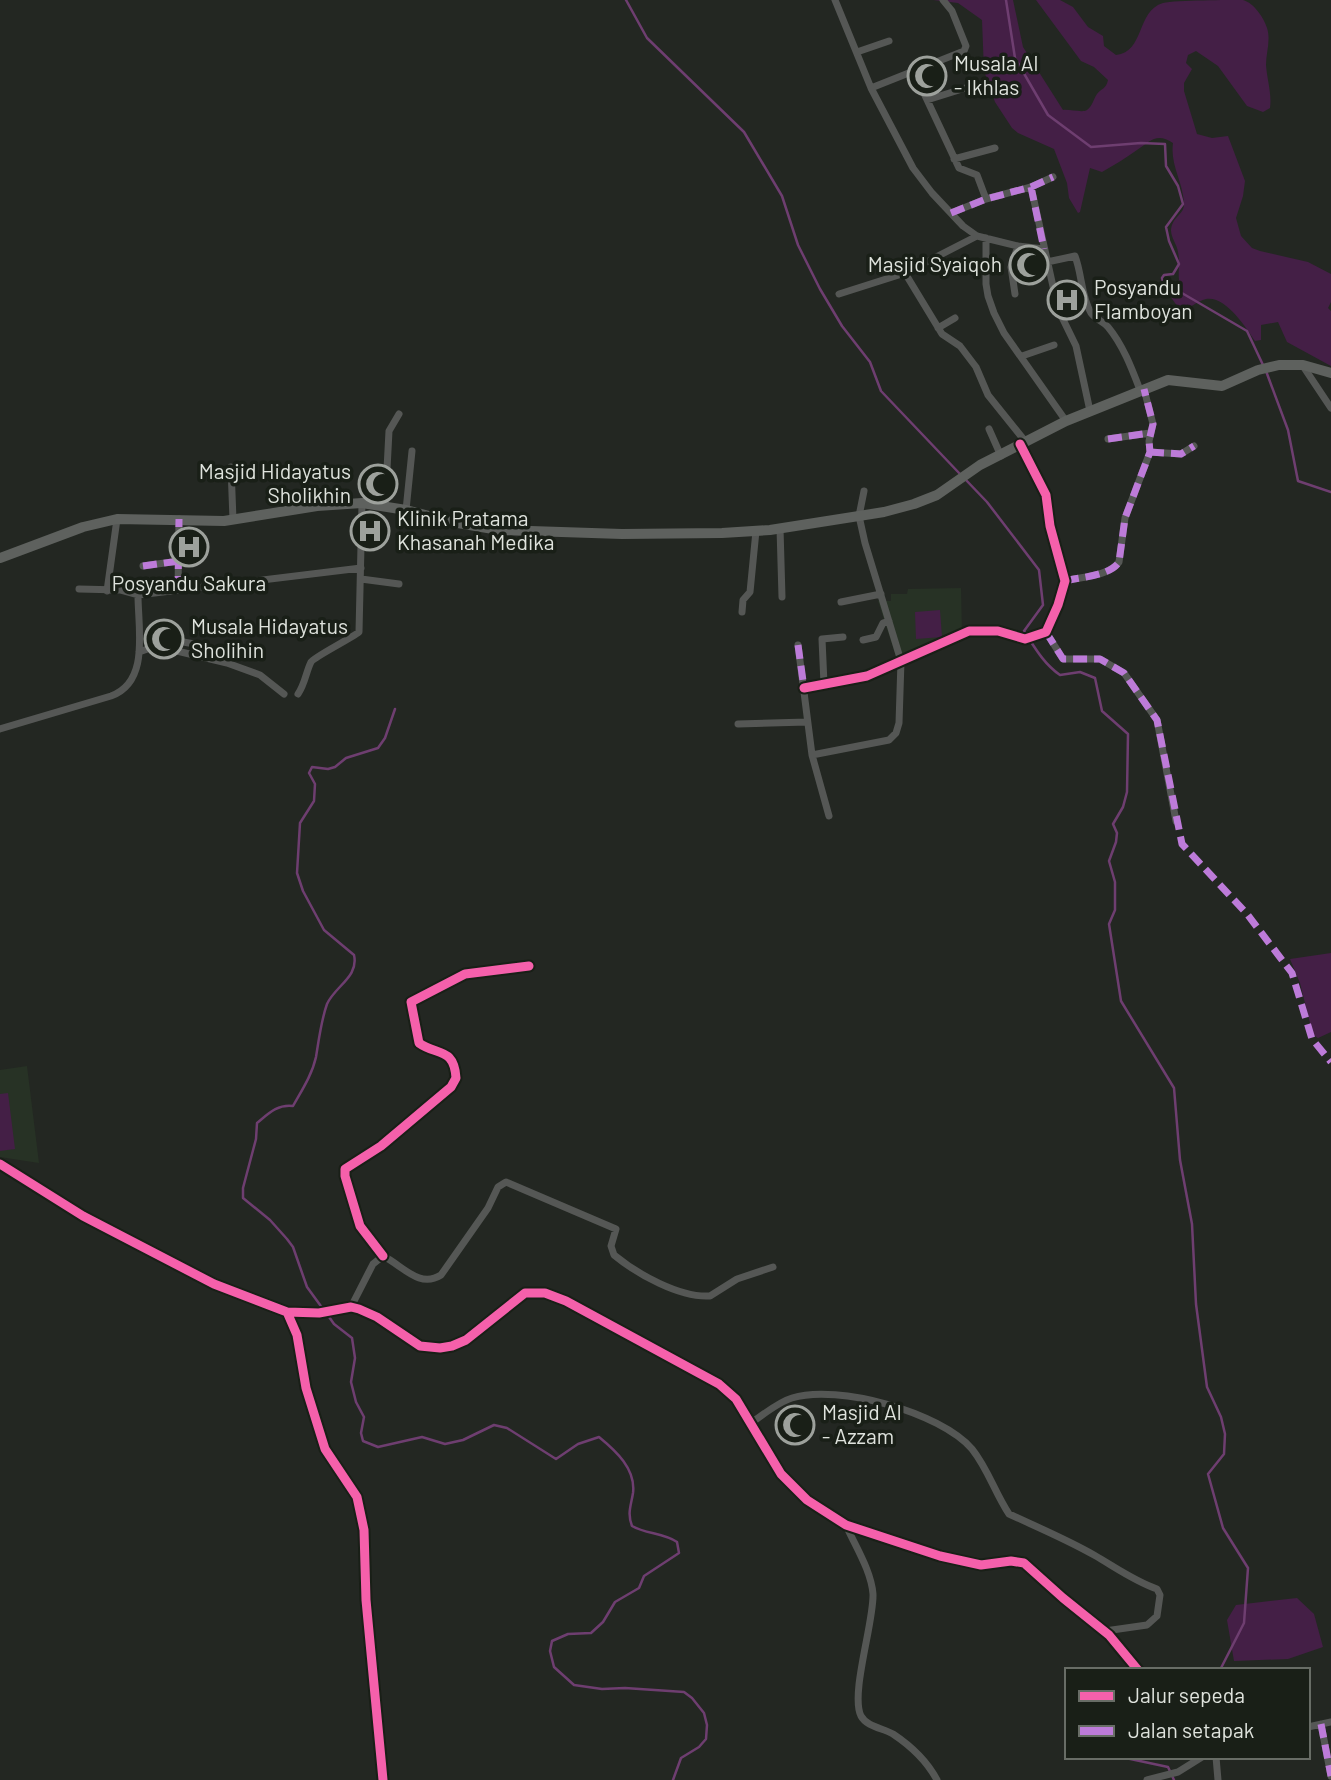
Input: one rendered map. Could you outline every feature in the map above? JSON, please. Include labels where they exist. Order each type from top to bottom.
[{"type":"main road","points":[[0,558],[83,527],[117,519],[233,520],[317,506],[362,503],[499,530],[622,534],[780,528],[859,516],[914,504],[937,495],[961,481],[980,465],[1066,421],[1174,379],[1222,386],[1258,370],[1279,365],[1303,365],[1331,373]]},
{"type":"street","points":[[835,0],[871,88],[913,168],[951,213],[977,236],[1044,249]]},
{"type":"street","points":[[871,88],[964,51],[966,48],[952,11],[943,0]]},
{"type":"street","points":[[857,52],[889,41]]},
{"type":"street","points":[[914,72],[954,159],[962,171],[977,175],[986,199]]},
{"type":"street","points":[[927,100],[975,85]]},
{"type":"street","points":[[954,159],[995,148]]},
{"type":"street","points":[[951,213],[1054,177]]},
{"type":"street","points":[[1031,187],[1058,309],[1076,346],[1090,411]]},
{"type":"street","points":[[839,294],[905,273],[977,236]]},
{"type":"street","points":[[986,238],[988,296],[1004,333],[1066,421]]},
{"type":"street","points":[[1015,294],[1011,267],[1018,246]]},
{"type":"street","points":[[1047,261],[1074,256],[1089,309],[1095,319],[1107,326],[1114,335],[1142,390],[1153,424],[1150,452],[1125,518],[1116,567],[1065,581]]},
{"type":"street","points":[[804,688],[867,676],[970,631],[998,631],[1029,638],[1046,632],[1065,581],[1050,526],[1046,495],[1022,443],[988,395],[976,367],[960,346],[942,334],[905,273]]},
{"type":"street","points":[[938,328],[955,318]]},
{"type":"street","points":[[1022,356],[1054,345]]},
{"type":"street","points":[[1303,365],[1331,408]]},
{"type":"street","points":[[385,507],[389,431],[399,414]]},
{"type":"street","points":[[989,429],[1001,456]]},
{"type":"street","points":[[1108,439],[1150,433]]},
{"type":"street","points":[[1150,452],[1181,454],[1194,446]]},
{"type":"street","points":[[406,510],[412,451]]},
{"type":"street","points":[[231,467],[233,520]]},
{"type":"street","points":[[812,755],[893,737],[899,723],[901,661],[859,516],[864,491]]},
{"type":"street","points":[[298,694],[316,656],[337,648],[359,632],[362,503]]},
{"type":"street","points":[[107,591],[117,519]]},
{"type":"street","points":[[178,590],[179,519]]},
{"type":"street","points":[[780,528],[782,597]]},
{"type":"street","points":[[742,612],[743,600],[750,592],[756,531]]},
{"type":"street","points":[[143,566],[178,561]]},
{"type":"street","points":[[79,589],[120,590],[138,595],[361,568]]},
{"type":"street","points":[[361,579],[399,584]]},
{"type":"street","points":[[841,602],[881,594]]},
{"type":"street","points":[[0,729],[120,693],[133,680],[136,672],[139,652],[138,595]]},
{"type":"street","points":[[863,640],[876,637],[883,623],[889,621]]},
{"type":"street","points":[[1046,632],[1063,659],[1100,659],[1124,673],[1157,720],[1177,821]]},
{"type":"street","points":[[824,684],[822,639],[843,638]]},
{"type":"street","points":[[174,652],[178,640],[205,646]]},
{"type":"street","points":[[798,645],[812,755],[829,816]]},
{"type":"street","points":[[139,652],[156,646],[247,670],[260,675],[284,694]]},
{"type":"street","points":[[738,724],[807,722]]},
{"type":"street","points":[[529,966],[464,974],[411,1002],[419,1043],[448,1055],[456,1077],[451,1087],[382,1146],[345,1169],[360,1226],[383,1256],[414,1276],[423,1279],[437,1278],[473,1231],[498,1187],[506,1182],[616,1229],[611,1246],[614,1255],[683,1293],[710,1297],[737,1279],[773,1267]]},
{"type":"street","points":[[0,1164],[83,1216],[214,1283],[287,1312],[331,1313],[351,1307],[369,1312],[420,1346],[452,1346],[466,1340],[525,1293],[545,1293],[617,1327],[719,1384],[736,1399],[792,1488],[846,1525],[901,1545],[981,1565],[1012,1561],[1024,1563],[1105,1631],[1136,1668]]},
{"type":"street","points":[[351,1307],[373,1264],[383,1256]]},
{"type":"street","points":[[287,1312],[297,1335],[306,1388],[325,1449],[357,1497],[364,1530],[366,1600],[383,1780]]},
{"type":"street","points":[[751,1423],[790,1398],[832,1393],[872,1401],[939,1424],[971,1448],[988,1471],[1009,1514],[1048,1531],[1138,1582],[1157,1589],[1160,1595],[1157,1616],[1147,1625],[1105,1631]]},
{"type":"street","points":[[846,1525],[872,1582],[873,1598],[860,1681],[859,1707],[862,1717],[868,1724],[891,1733],[907,1745],[923,1759],[937,1780]]},
{"type":"street","points":[[1310,1727],[1331,1722]]},
{"type":"street","points":[[1321,1724],[1331,1776]]},
{"type":"street","points":[[1147,1780],[1178,1772],[1199,1759]]},
{"type":"street","points":[[1216,1759],[1218,1780]]},
{"type":"shaded area","points":[[933,0],[1013,0],[1023,47],[1063,110],[1079,111],[1089,109],[1108,80],[1094,67],[1081,61],[1036,0],[1060,0],[1073,7],[1088,27],[1103,36],[1104,46],[1116,55],[1132,47],[1148,14],[1163,3],[1243,0],[1255,8],[1264,20],[1268,33],[1266,65],[1270,108],[1263,112],[1247,106],[1218,66],[1196,51],[1188,55],[1186,63],[1192,69],[1184,83],[1184,91],[1197,134],[1212,138],[1228,136],[1245,181],[1236,218],[1241,236],[1252,248],[1308,262],[1331,274],[1331,302],[1328,308],[1331,311],[1331,366],[1287,342],[1278,322],[1261,325],[1261,340],[1255,341],[1234,313],[1213,299],[1200,301],[1180,310],[1170,296],[1171,288],[1179,280],[1179,255],[1171,229],[1183,209],[1184,202],[1173,158],[1173,143],[1162,138],[1154,139],[1102,172],[1090,168],[1078,213],[1069,198],[1067,183],[1054,149],[1018,133],[995,102],[984,71],[982,20],[958,3]]},
{"type":"shaded area","points":[[961,588],[962,633],[897,660],[878,601],[891,601],[891,594],[907,594],[908,589]]},
{"type":"shaded area","points":[[940,610],[942,637],[916,639],[915,612]]},
{"type":"shaded area","points":[[1331,953],[1331,1032],[1318,1038],[1313,1035],[1300,983],[1290,959]]},
{"type":"shaded area","points":[[27,1066],[39,1163],[0,1157],[0,1070]]},
{"type":"shaded area","points":[[8,1093],[15,1149],[0,1151],[0,1094]]},
{"type":"shaded area","points":[[1297,1598],[1314,1614],[1323,1647],[1288,1659],[1234,1661],[1227,1620],[1236,1605]]},
{"type":"waterway","points":[[626,0],[647,38],[744,132],[782,196],[798,245],[820,289],[842,326],[870,362],[881,391],[960,474]]},
{"type":"waterway","points":[[1006,0],[1015,58],[1048,115],[1091,147],[1165,144],[1166,166],[1178,186],[1183,204],[1166,227],[1179,264],[1173,274],[1164,275],[1163,282],[1247,331],[1263,365]]},
{"type":"waterway","points":[[1266,371],[1288,430],[1298,481],[1331,492]]},
{"type":"waterway","points":[[965,479],[987,502],[1039,570],[1043,605],[1024,631],[1044,661],[1060,675],[1080,672],[1095,678],[1102,711],[1128,734],[1127,792],[1123,807],[1113,824],[1117,833],[1109,861],[1115,882],[1115,910],[1109,924],[1121,1001],[1174,1088],[1180,1160],[1192,1224],[1196,1304],[1207,1387],[1221,1417],[1225,1434],[1224,1454],[1208,1474],[1223,1528],[1248,1568],[1244,1623],[1221,1668]]},
{"type":"waterway","points":[[323,1309],[307,1287],[293,1247],[270,1220],[243,1198],[243,1188],[256,1139],[257,1123],[277,1108],[293,1106],[314,1064],[327,1004],[350,975],[355,963],[354,955],[324,930],[303,891],[297,873],[300,823],[314,801],[315,784],[309,773],[312,767],[335,767],[346,758],[378,748],[385,738],[395,709]]},
{"type":"waterway","points":[[327,1314],[334,1324],[352,1338],[355,1358],[351,1382],[356,1402],[364,1417],[361,1433],[363,1441],[378,1447],[422,1437],[445,1444],[463,1440],[494,1425],[507,1428],[556,1459],[578,1444],[599,1437],[624,1461],[633,1484],[630,1513],[632,1526],[672,1539],[677,1542],[679,1553],[644,1576],[639,1588],[615,1602],[603,1622],[591,1633],[568,1634],[552,1641],[550,1651],[554,1667],[574,1685],[602,1689],[684,1692],[692,1698],[704,1713],[706,1739],[699,1747],[681,1758],[673,1780]]},
{"type":"waterway","points":[[1130,1759],[1168,1767],[1174,1780]]},
{"type":"marked path","points":[[1031,187],[1053,177]]},
{"type":"marked path","points":[[951,213],[986,199],[1031,187],[1044,249]]},
{"type":"marked path","points":[[1065,581],[1102,573],[1119,562],[1125,518],[1150,452],[1149,441],[1153,424],[1144,389]]},
{"type":"marked path","points":[[1108,439],[1150,433]]},
{"type":"marked path","points":[[1150,452],[1181,454],[1194,446]]},
{"type":"marked path","points":[[178,590],[179,519]]},
{"type":"marked path","points":[[143,566],[179,561]]},
{"type":"marked path","points":[[1046,632],[1063,659],[1100,659],[1124,673],[1157,720],[1182,844],[1247,914],[1292,973],[1312,1039],[1331,1062]]},
{"type":"marked path","points":[[798,645],[804,688]]},
{"type":"marked path","points":[[1321,1724],[1331,1776]]},
{"type":"cycle path","points":[[804,688],[867,676],[969,631],[998,631],[1025,639],[1046,632],[1065,581],[1050,526],[1046,495],[1020,444]]},
{"type":"cycle path","points":[[383,1256],[360,1226],[345,1169],[381,1146],[451,1087],[456,1078],[455,1068],[448,1057],[419,1043],[411,1002],[465,974],[529,966]]},
{"type":"cycle path","points":[[0,1164],[83,1216],[214,1284],[287,1312],[319,1313],[351,1307],[359,1309],[377,1317],[420,1346],[440,1348],[466,1340],[525,1293],[545,1293],[566,1301],[719,1384],[736,1399],[781,1474],[807,1500],[846,1525],[940,1556],[981,1565],[1011,1561],[1024,1563],[1109,1635],[1136,1668]]},
{"type":"cycle path","points":[[287,1312],[297,1335],[306,1388],[325,1449],[357,1497],[364,1530],[366,1600],[383,1780]]},
{"type":"place","name":"Musala Al - Ikhlas","points":[[927,76]]},
{"type":"place","name":"Masjid Syaiqoh","points":[[1029,265]]},
{"type":"place","name":"Posyandu Flamboyan","points":[[1067,300]]},
{"type":"place","name":"Masjid Hidayatus Sholikhin","points":[[378,484]]},
{"type":"place","name":"Klinik Pratama Khasanah Medika","points":[[370,531]]},
{"type":"place","name":"Posyandu Sakura","points":[[189,547]]},
{"type":"place","name":"Musala Hidayatus Sholihin","points":[[164,639]]},
{"type":"place","name":"Masjid Al - Azzam","points":[[795,1425]]}]
